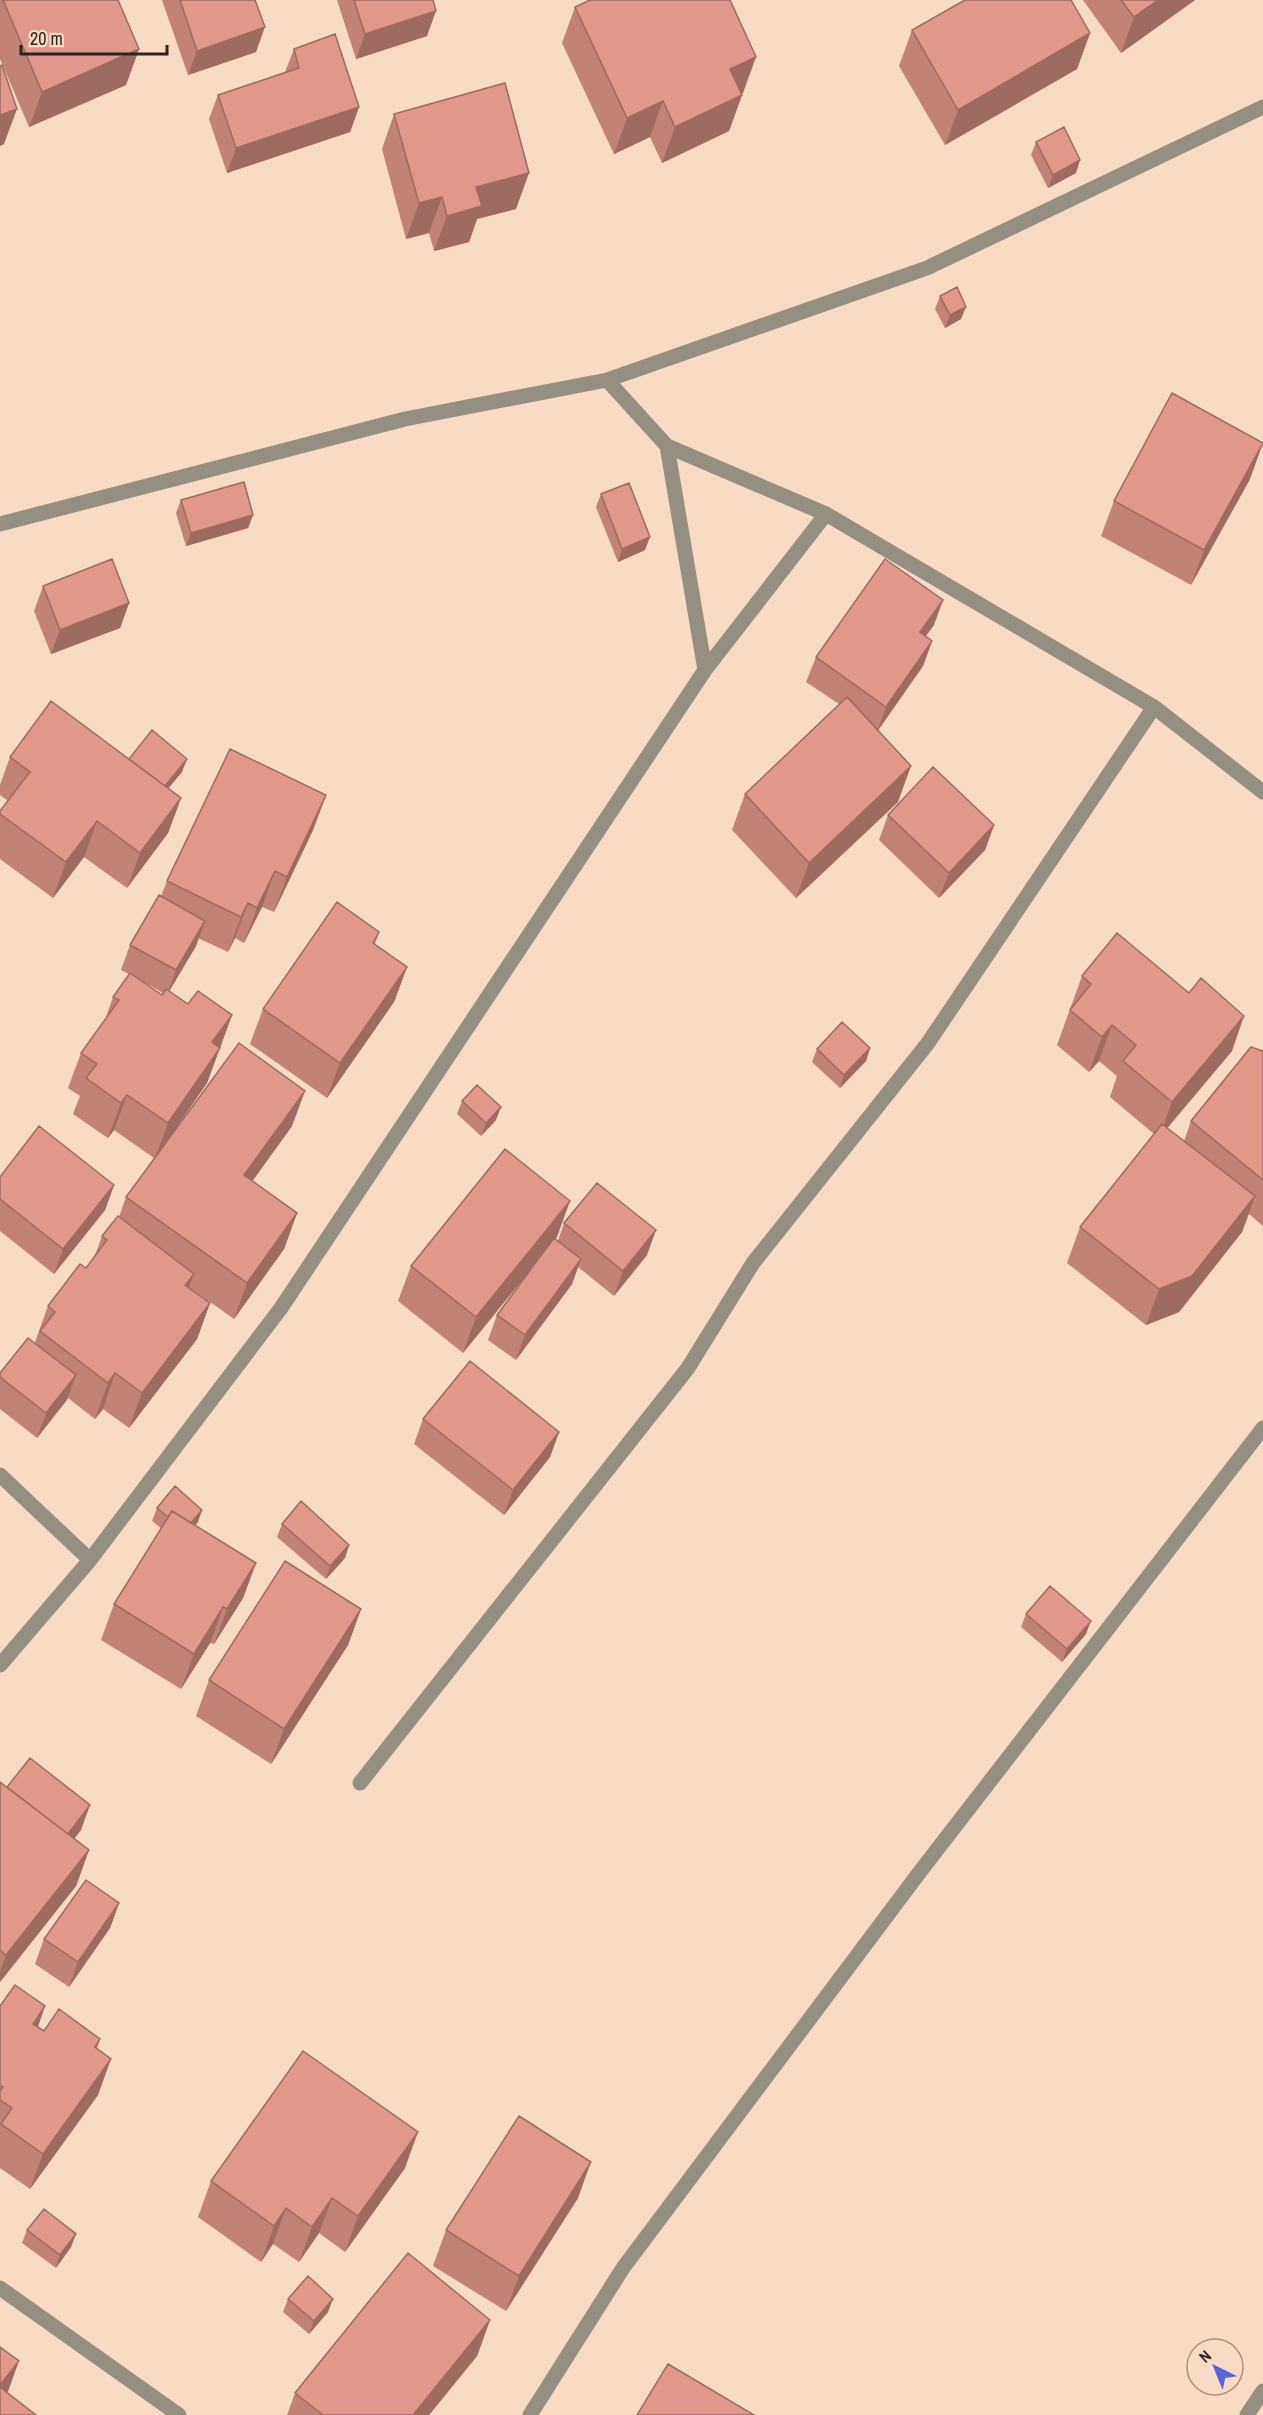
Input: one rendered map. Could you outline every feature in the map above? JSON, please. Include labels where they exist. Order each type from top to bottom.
[{"type":"street","points":[[0,524],[405,418],[607,380],[927,268],[1263,107]]},
{"type":"street","points":[[607,380],[667,446],[826,514],[1154,707],[1263,792]]},
{"type":"street","points":[[667,446],[705,670]]},
{"type":"street","points":[[0,1665],[90,1560],[281,1308],[705,670],[826,514]]},
{"type":"street","points":[[360,1783],[688,1368],[753,1263],[928,1043],[1154,707]]},
{"type":"street","points":[[530,2415],[624,2268],[919,1873],[1263,1428]]},
{"type":"street","points":[[0,1475],[90,1560]]},
{"type":"street","points":[[0,2288],[179,2415]]},
{"type":"street","points":[[1247,2415],[1263,2391]]},
{"type":"building","points":[[3,0],[118,0],[139,49],[42,92]]},
{"type":"building","points":[[180,0],[255,0],[265,27],[197,51]]},
{"type":"building","points":[[354,0],[433,0],[436,11],[365,34]]},
{"type":"building","points":[[590,0],[730,0],[756,57],[730,69],[742,95],[675,127],[663,101],[627,118],[575,7]]},
{"type":"building","points":[[965,0],[1071,0],[1090,33],[958,110],[912,30]]},
{"type":"building","points":[[1121,0],[1158,0],[1134,17]]},
{"type":"building","points":[[335,34],[359,107],[236,148],[218,95],[299,68],[294,49]]},
{"type":"building","points":[[2,65],[17,109],[0,115],[0,66]]},
{"type":"building","points":[[505,83],[529,173],[476,187],[482,206],[447,216],[442,197],[419,203],[394,114]]},
{"type":"building","points":[[1064,127],[1080,160],[1053,175],[1036,142]]},
{"type":"building","points":[[957,287],[966,307],[950,315],[940,296]]},
{"type":"building","points":[[1172,393],[1263,443],[1204,550],[1114,501]]},
{"type":"building","points":[[244,482],[253,515],[191,533],[181,500]]},
{"type":"building","points":[[629,483],[650,537],[622,549],[601,494]]},
{"type":"building","points":[[112,559],[129,603],[60,630],[43,586]]},
{"type":"building","points":[[885,559],[943,600],[920,632],[932,641],[886,707],[816,657]]},
{"type":"building","points":[[847,697],[911,766],[809,863],[745,794]]},
{"type":"building","points":[[51,701],[181,798],[140,853],[97,821],[66,862],[0,814],[30,772],[10,757]]},
{"type":"building","points":[[152,730],[187,759],[165,786],[129,759]]},
{"type":"building","points":[[230,749],[326,795],[287,877],[275,871],[257,908],[248,903],[241,917],[167,881]]},
{"type":"building","points":[[933,767],[994,825],[949,873],[888,815]]},
{"type":"building","points":[[159,895],[205,921],[176,970],[130,945]]},
{"type":"building","points":[[337,902],[379,932],[373,943],[407,967],[340,1063],[263,1009]]},
{"type":"building","points":[[1117,933],[1189,993],[1201,978],[1244,1016],[1172,1102],[1123,1061],[1136,1045],[1112,1025],[1102,1037],[1070,1010],[1091,984],[1082,976]]},
{"type":"building","points":[[130,973],[162,995],[166,989],[188,1004],[198,991],[232,1015],[212,1042],[220,1048],[168,1123],[127,1095],[121,1103],[86,1078],[97,1064],[81,1053],[119,1000],[113,997]]},
{"type":"building","points":[[842,1022],[870,1048],[844,1075],[817,1049]]},
{"type":"building","points":[[239,1043],[305,1091],[244,1175],[297,1213],[247,1283],[126,1197]]},
{"type":"building","points":[[1251,1047],[1263,1051],[1263,1180],[1191,1121]]},
{"type":"building","points":[[477,1085],[501,1107],[486,1123],[462,1101]]},
{"type":"building","points":[[1162,1124],[1255,1196],[1192,1276],[1159,1289],[1080,1227]]},
{"type":"building","points":[[39,1126],[114,1185],[63,1249],[0,1199],[0,1177]]},
{"type":"building","points":[[505,1149],[570,1201],[476,1317],[411,1266]]},
{"type":"building","points":[[597,1183],[656,1230],[623,1271],[564,1223]]},
{"type":"building","points":[[118,1216],[194,1274],[185,1285],[210,1303],[142,1393],[115,1373],[108,1383],[40,1331],[55,1312],[48,1306],[80,1264],[86,1268],[107,1240],[102,1236]]},
{"type":"building","points":[[554,1238],[581,1259],[525,1335],[497,1315]]},
{"type":"building","points":[[28,1338],[76,1375],[46,1413],[0,1377],[0,1373]]},
{"type":"building","points":[[470,1361],[559,1432],[513,1490],[423,1419]]},
{"type":"building","points":[[175,1486],[202,1510],[191,1523],[172,1511],[168,1517],[157,1508]]},
{"type":"building","points":[[301,1501],[349,1545],[330,1566],[282,1524]]},
{"type":"building","points":[[172,1511],[256,1563],[227,1609],[223,1607],[194,1654],[114,1604]]},
{"type":"building","points":[[285,1561],[361,1609],[284,1729],[209,1680]]},
{"type":"building","points":[[1050,1586],[1091,1621],[1067,1649],[1026,1614]]},
{"type":"building","points":[[30,1758],[90,1805],[68,1834],[7,1787]]},
{"type":"building","points":[[0,1782],[89,1850],[6,1955],[0,1950]]},
{"type":"building","points":[[86,1880],[119,1903],[78,1962],[44,1939]]},
{"type":"building","points":[[15,1985],[45,2006],[33,2024],[44,2031],[59,2009],[100,2039],[95,2047],[111,2059],[43,2154],[1,2124],[12,2108],[0,2100],[0,2091],[3,2087],[0,2085],[0,2006]]},
{"type":"building","points":[[303,2051],[418,2132],[358,2216],[332,2198],[312,2227],[286,2208],[274,2226],[211,2181]]},
{"type":"building","points":[[519,2116],[591,2162],[519,2276],[446,2230]]},
{"type":"building","points":[[44,2209],[76,2234],[60,2255],[27,2230]]},
{"type":"building","points":[[408,2253],[490,2320],[413,2415],[323,2415],[295,2393]]},
{"type":"building","points":[[308,2276],[333,2299],[314,2321],[288,2299]]},
{"type":"building","points":[[0,2347],[19,2361],[0,2385]]},
{"type":"building","points":[[668,2364],[754,2415],[637,2415]]},
{"type":"building","points":[[0,2387],[36,2415],[0,2415]]}]
